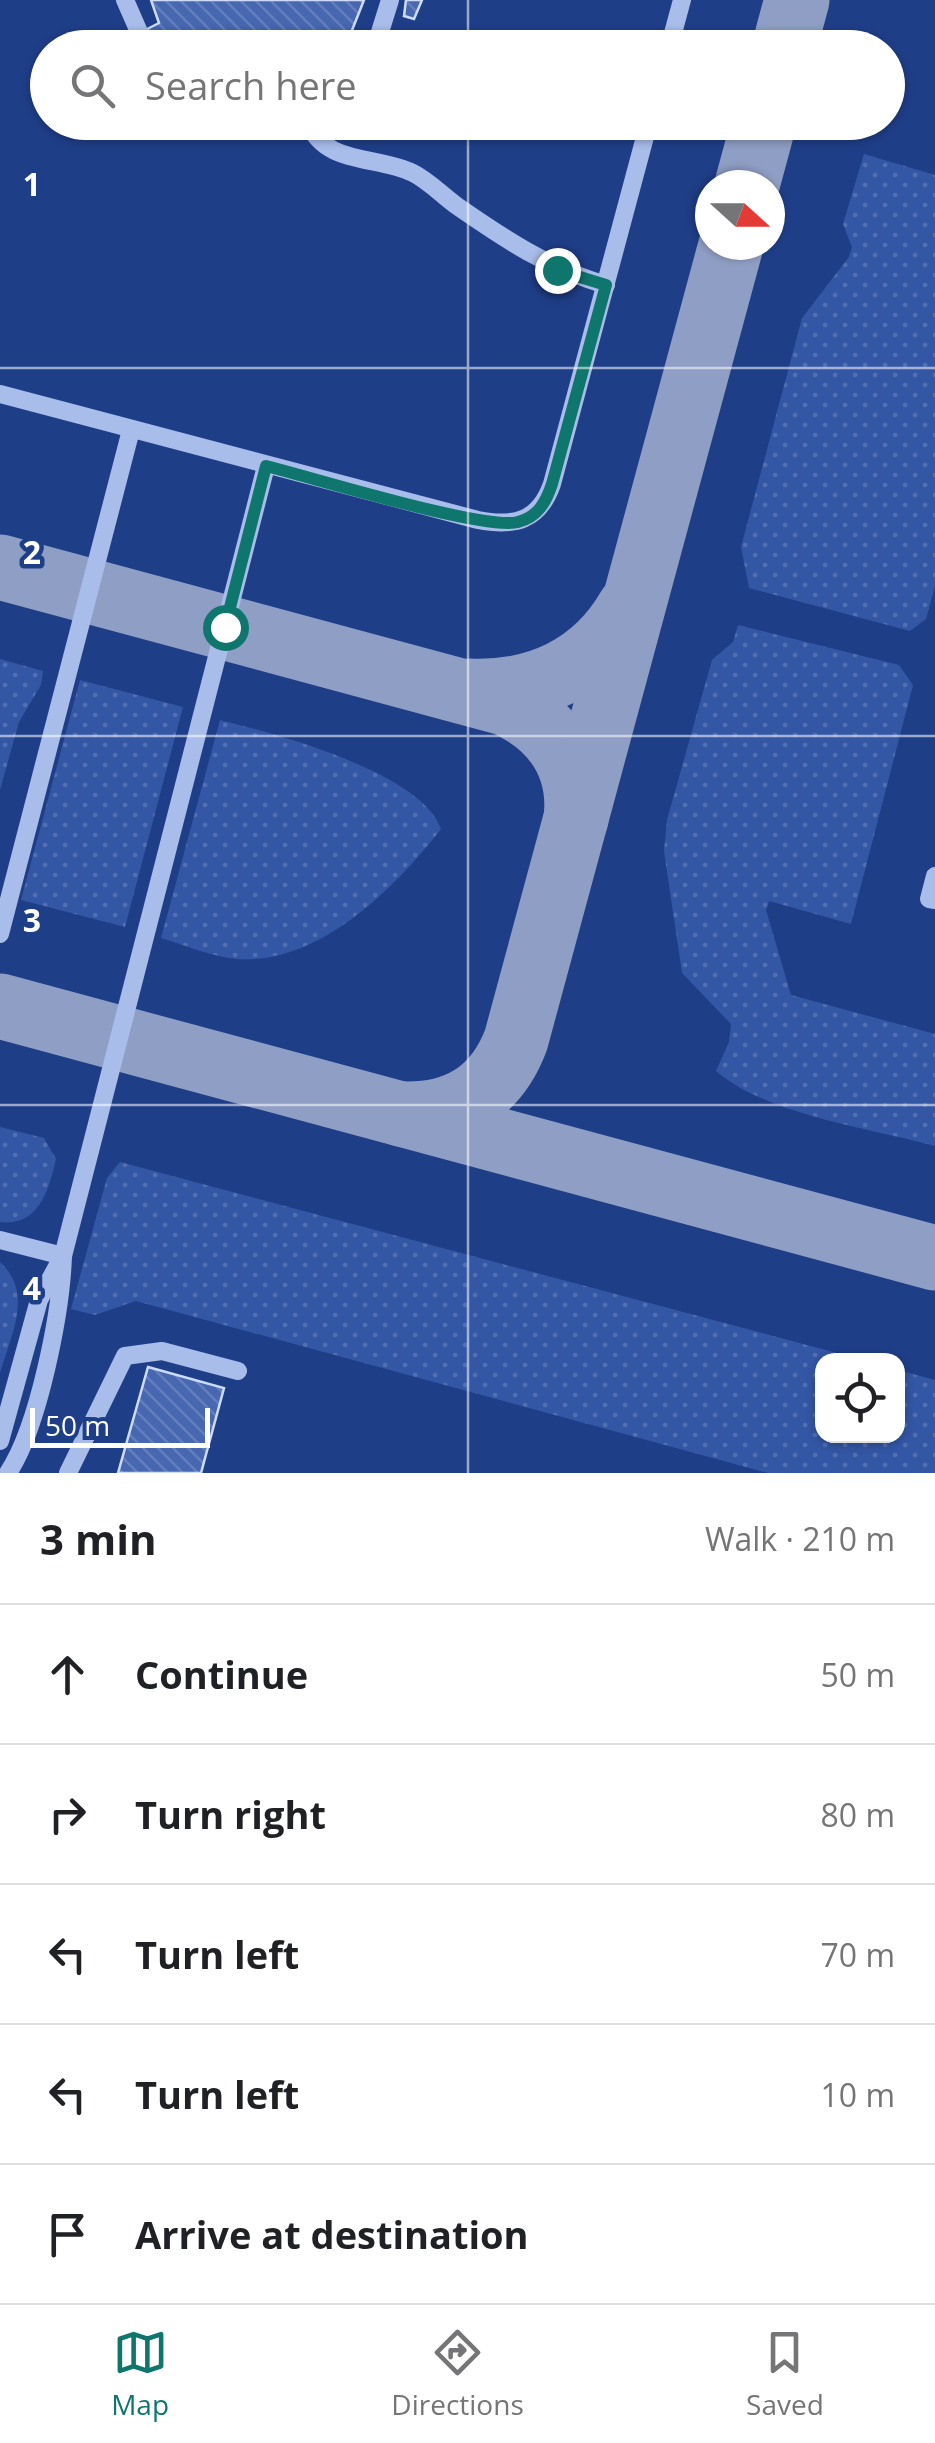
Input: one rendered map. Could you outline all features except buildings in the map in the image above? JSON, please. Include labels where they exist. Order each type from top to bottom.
[{"type":"lane","points":[[125,0],[138,30]]},
{"type":"lane","points":[[381,30],[390,0]]},
{"type":"lane","points":[[675,30],[682,0]]},
{"type":"lane","points":[[317,140],[330,150],[414,174],[526,254],[557,270],[606,285]]},
{"type":"lane","points":[[0,394],[478,520],[516,523],[532,517],[546,502],[552,484],[644,140]]},
{"type":"lane","points":[[0,934],[131,430]]},
{"type":"lane","points":[[8,1473],[23,1444],[61,1306],[63,1256],[266,466]]},
{"type":"lane","points":[[935,876],[929,899],[935,900]]},
{"type":"lane","points":[[0,1240],[63,1256]]},
{"type":"lane","points":[[0,1441],[39,1300],[63,1256]]},
{"type":"lane","points":[[68,1473],[125,1356],[162,1351],[238,1371]]},
{"type":"shaded area","points":[[864,154],[935,175],[935,586],[926,619],[910,631],[749,588],[741,547],[802,318],[849,257],[852,247],[843,224]]},
{"type":"shaded area","points":[[738,625],[899,665],[913,685],[851,924],[769,901],[766,910],[791,995],[935,1034],[935,1146],[791,1109],[737,1086],[716,1071],[729,1042],[731,1024],[682,973],[664,851],[667,820],[712,660],[733,642]]},
{"type":"shaded area","points":[[0,659],[43,671],[41,685],[19,722],[0,790]]},
{"type":"shaded area","points":[[80,680],[183,707],[125,927],[21,900]]},
{"type":"shaded area","points":[[220,720],[309,746],[377,773],[428,809],[441,829],[378,898],[325,936],[297,950],[267,958],[237,959],[161,938]]},
{"type":"shaded area","points":[[0,1127],[44,1138],[56,1159],[40,1204],[13,1222],[0,1222]]},
{"type":"shaded area","points":[[120,1162],[837,1353],[815,1353],[815,1443],[905,1443],[905,1372],[935,1380],[935,1473],[768,1473],[136,1301],[95,1315],[71,1309],[107,1178]]},
{"type":"shaded area","points":[[0,1262],[16,1287],[18,1301],[0,1373]]},
{"type":"taxiway","points":[[789,30],[797,0]]},
{"type":"taxiway","points":[[751,170],[759,140]]},
{"type":"taxiway","points":[[401,1114],[439,1111],[472,1098],[497,1074],[516,1040],[727,260]]},
{"type":"taxiway","points":[[0,567],[505,703],[537,723],[561,749],[574,781],[576,819]]},
{"type":"taxiway","points":[[469,691],[518,688],[562,673],[599,646],[629,608]]},
{"type":"taxiway","points":[[0,1006],[935,1258]]},
{"type":"route","points":[[225,627],[266,466],[499,524],[532,517],[546,502],[606,285],[557,270]]}]
